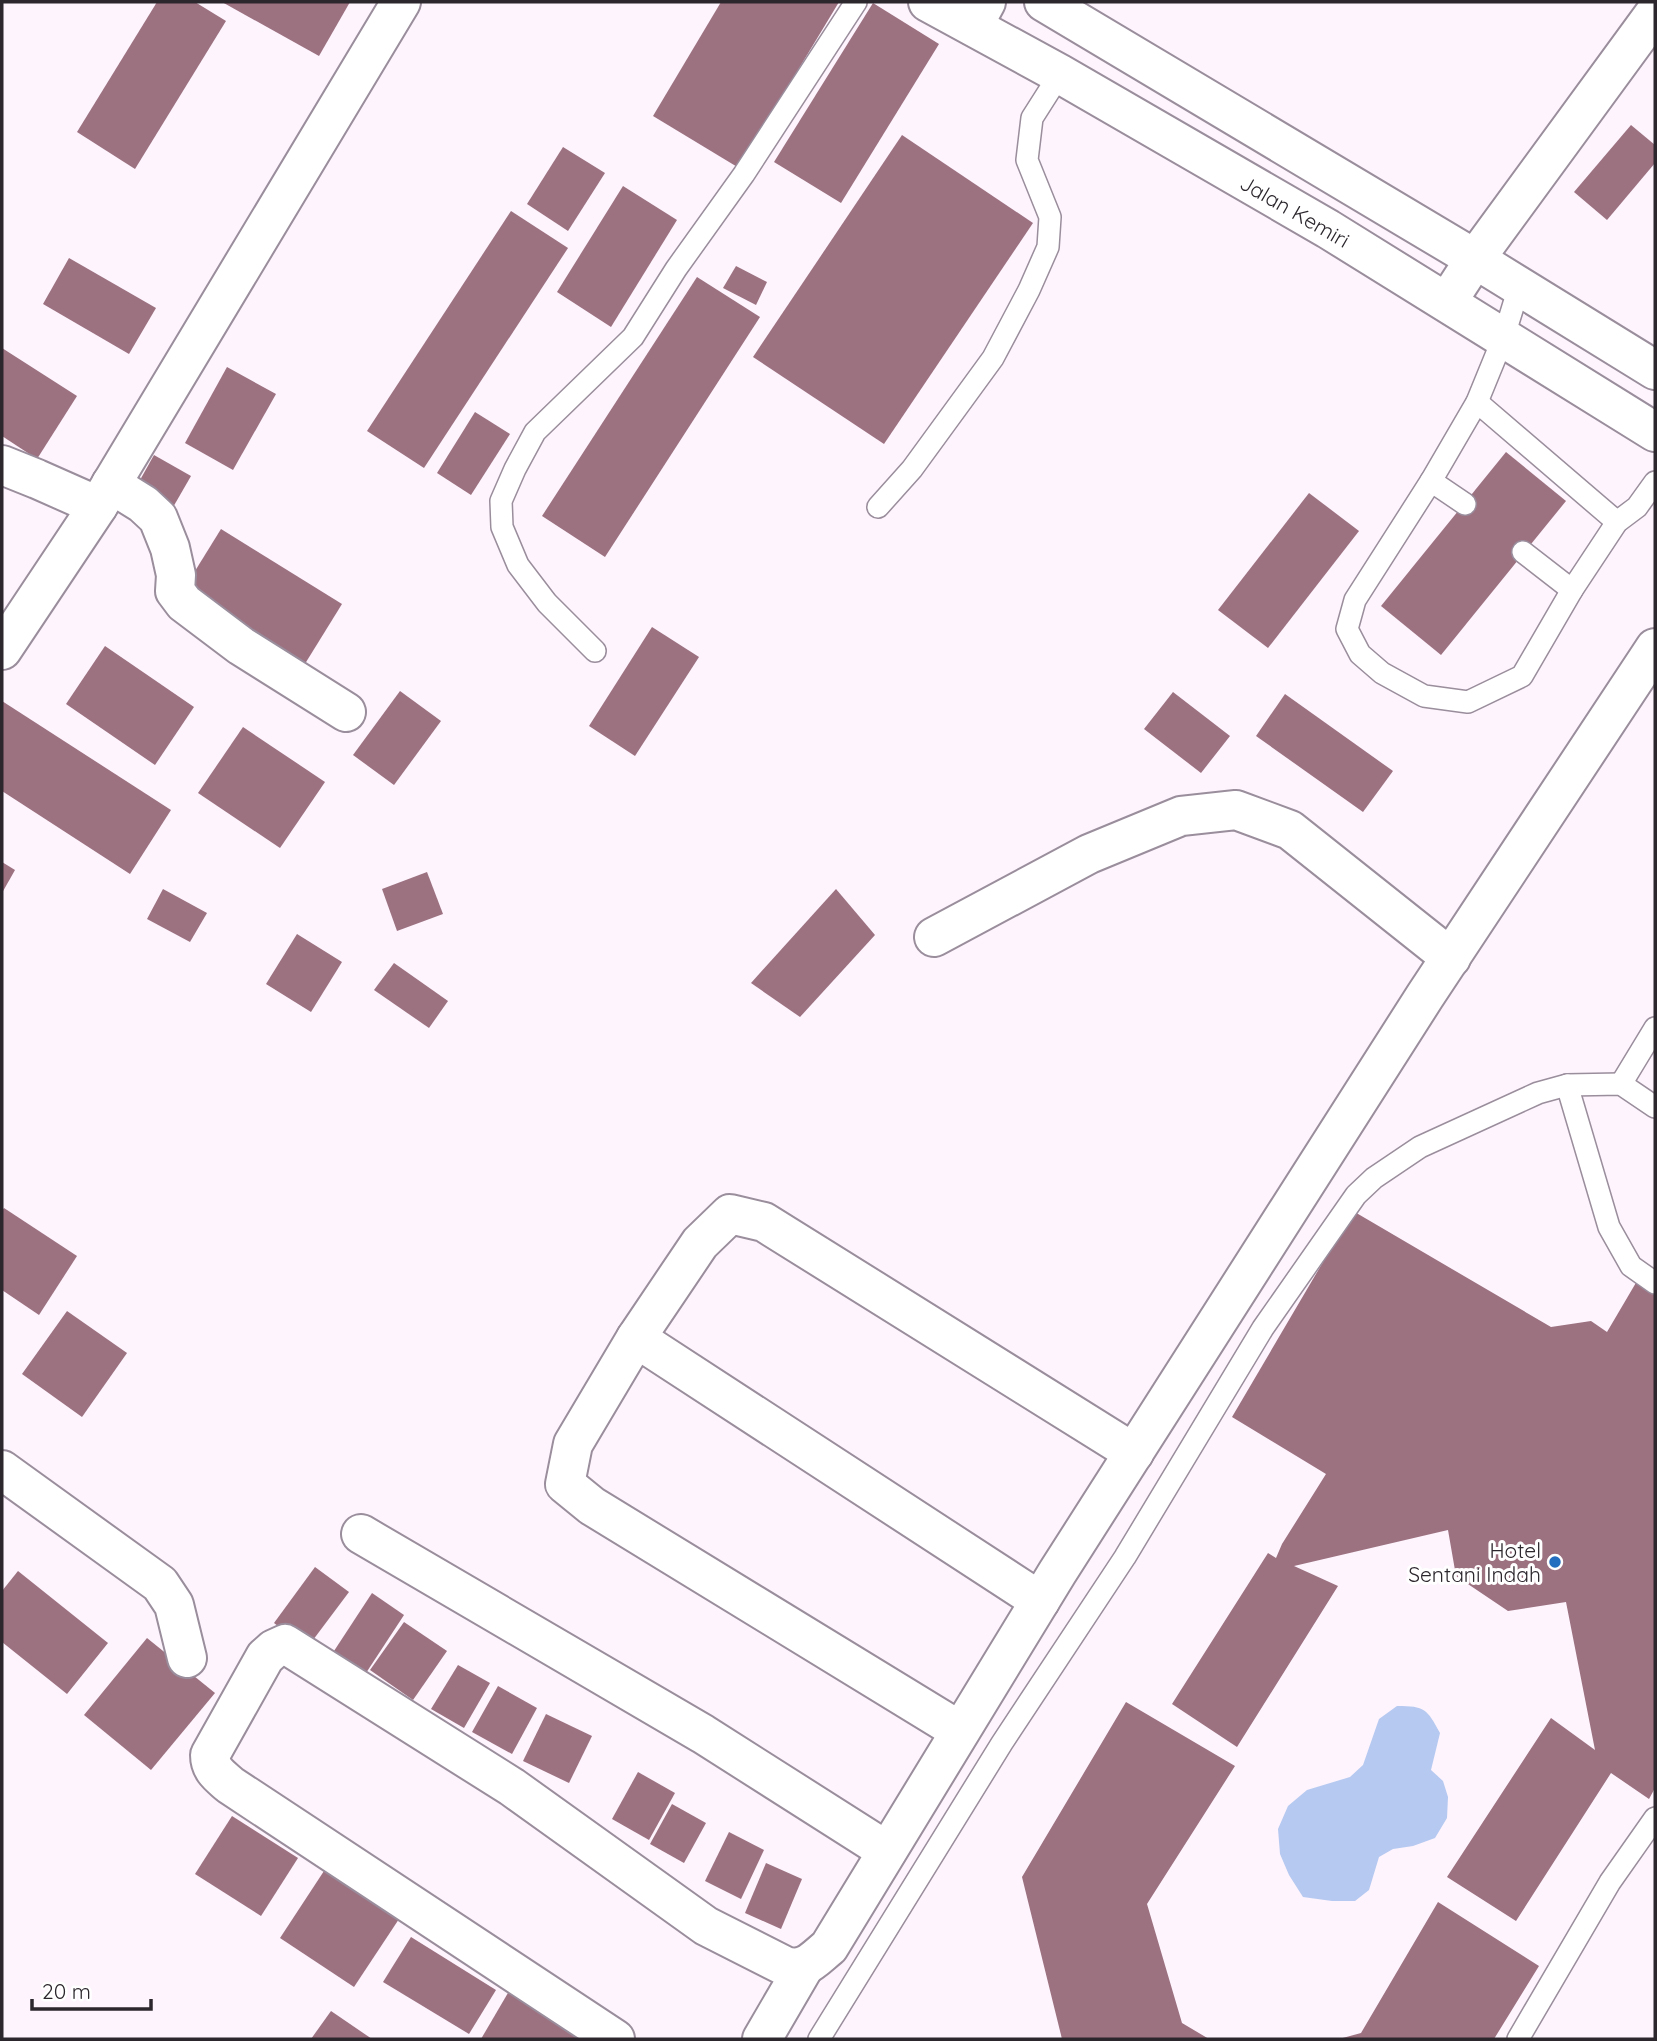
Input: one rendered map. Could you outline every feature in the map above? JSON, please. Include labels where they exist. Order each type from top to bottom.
[{"type":"main road","points":[[2,650],[104,495],[401,2]]},
{"type":"main road","name":"Jalan Kemiri","points":[[928,2],[980,14],[1060,74],[1328,229],[1655,432]]},
{"type":"main road","points":[[1044,2],[1475,259],[1655,370]]},
{"type":"main road","points":[[1447,302],[1475,259],[1655,13]]},
{"type":"main road","points":[[2,466],[37,479],[143,504],[158,518],[170,548],[176,575],[174,591],[184,603],[241,646],[346,712]]},
{"type":"main road","points":[[762,2039],[804,1968],[828,1947],[1134,1452],[1451,958],[1655,648]]},
{"type":"main road","points":[[934,937],[1089,854],[1181,816],[1236,810],[1290,830],[1451,958]]},
{"type":"main road","points":[[960,1731],[592,1506],[565,1484],[573,1444],[636,1338],[700,1243],[730,1214],[764,1222],[1134,1452]]},
{"type":"main road","points":[[636,1338],[1040,1601]]},
{"type":"main road","points":[[2,1470],[160,1584],[174,1605],[187,1658]]},
{"type":"main road","points":[[361,1534],[703,1734],[887,1851]]},
{"type":"main road","points":[[615,2039],[230,1785],[216,1773],[210,1755],[260,1665],[274,1649],[285,1644],[512,1787],[706,1926],[785,1966],[804,1968]]},
{"type":"lane","points":[[595,651],[547,603],[518,565],[502,527],[500,501],[535,432],[633,337],[856,2]]},
{"type":"lane","points":[[878,507],[912,469],[993,358],[1048,247],[1050,217],[1027,160],[1032,118],[1060,74]]},
{"type":"lane","points":[[1519,287],[1504,337],[1477,402],[1431,481],[1355,600],[1348,629],[1360,654],[1382,673],[1424,696],[1468,702],[1522,676],[1572,590],[1617,522],[1637,507],[1655,482]]},
{"type":"lane","points":[[1477,402],[1617,522]]},
{"type":"lane","points":[[1431,481],[1465,504]]},
{"type":"lane","points":[[1523,552],[1572,590]]},
{"type":"lane","points":[[1620,1084],[1655,1028]]},
{"type":"lane","points":[[819,2039],[1002,1743],[1125,1557],[1263,1328],[1356,1195],[1374,1178],[1420,1146],[1538,1093],[1567,1085],[1620,1084],[1655,1107]]},
{"type":"lane","points":[[1567,1085],[1609,1227],[1631,1266],[1655,1283]]},
{"type":"lane","points":[[1518,2039],[1610,1882],[1655,1818]]},
{"type":"water","points":[[1397,1706],[1424,1710],[1440,1733],[1431,1770],[1443,1781],[1448,1797],[1447,1818],[1435,1838],[1413,1846],[1393,1849],[1379,1857],[1369,1890],[1355,1901],[1303,1897],[1280,1854],[1278,1829],[1288,1806],[1307,1790],[1350,1777],[1363,1765],[1379,1719]]},
{"type":"building","points":[[157,2],[195,2],[226,21],[135,169],[77,132]]},
{"type":"building","points":[[222,2],[350,2],[319,56]]},
{"type":"building","points":[[721,2],[839,2],[739,168],[653,116]]},
{"type":"building","points":[[873,3],[939,44],[841,203],[774,162]]},
{"type":"building","points":[[1631,125],[1655,145],[1655,163],[1607,220],[1574,192]]},
{"type":"building","points":[[902,135],[1033,223],[884,444],[753,357]]},
{"type":"building","points":[[563,147],[605,173],[568,231],[527,204]]},
{"type":"building","points":[[623,186],[677,220],[611,327],[557,292]]},
{"type":"building","points":[[511,211],[568,248],[424,468],[367,431]]},
{"type":"building","points":[[69,258],[156,308],[129,354],[43,304]]},
{"type":"building","points":[[736,266],[767,282],[756,305],[723,288]]},
{"type":"building","points":[[697,277],[760,317],[605,557],[542,516]]},
{"type":"building","points":[[2,348],[77,396],[37,459],[2,436]]},
{"type":"building","points":[[227,367],[276,394],[233,470],[185,443]]},
{"type":"building","points":[[475,412],[510,434],[471,495],[437,473]]},
{"type":"building","points":[[1506,452],[1566,501],[1441,655],[1381,606]]},
{"type":"building","points":[[154,455],[191,476],[172,509],[135,489]]},
{"type":"building","points":[[1309,493],[1359,531],[1268,648],[1218,610]]},
{"type":"building","points":[[221,529],[342,604],[303,667],[182,592]]},
{"type":"building","points":[[652,627],[699,657],[635,756],[589,726]]},
{"type":"building","points":[[105,646],[194,707],[155,765],[66,704]]},
{"type":"building","points":[[400,691],[441,721],[394,785],[353,755]]},
{"type":"building","points":[[1173,692],[1230,736],[1201,773],[1144,729]]},
{"type":"building","points":[[1285,694],[1393,771],[1363,812],[1256,736]]},
{"type":"building","points":[[2,701],[171,810],[130,874],[2,791]]},
{"type":"building","points":[[243,727],[325,782],[280,848],[198,793]]},
{"type":"building","points":[[2,862],[15,870],[2,893]]},
{"type":"building","points":[[427,872],[443,914],[397,931],[382,889]]},
{"type":"building","points":[[163,889],[207,913],[190,942],[147,919]]},
{"type":"building","points":[[836,889],[875,935],[800,1017],[751,983]]},
{"type":"building","points":[[297,934],[342,962],[311,1012],[266,984]]},
{"type":"building","points":[[394,963],[448,1001],[429,1028],[374,990]]},
{"type":"building","points":[[4,1208],[77,1256],[39,1315],[2,1290]]},
{"type":"building","name":"Hotel Sentani Indah","points":[[1353,1211],[1551,1327],[1591,1321],[1607,1332],[1637,1281],[1655,1292],[1655,1788],[1649,1799],[1611,1773],[1516,1921],[1447,1877],[1551,1718],[1595,1750],[1566,1602],[1508,1611],[1456,1576],[1448,1530],[1294,1566],[1338,1586],[1237,1747],[1172,1704],[1268,1553],[1276,1558],[1326,1474],[1232,1417]]},
{"type":"building","points":[[67,1311],[127,1353],[82,1417],[22,1374]]},
{"type":"building","points":[[315,1567],[349,1592],[307,1648],[274,1623]]},
{"type":"building","points":[[18,1571],[108,1643],[67,1694],[2,1642],[2,1591]]},
{"type":"building","points":[[372,1593],[404,1615],[366,1673],[334,1651]]},
{"type":"building","points":[[404,1622],[447,1651],[413,1700],[370,1670]]},
{"type":"building","points":[[147,1638],[215,1693],[151,1770],[84,1715]]},
{"type":"building","points":[[458,1665],[490,1683],[464,1728],[431,1709]]},
{"type":"building","points":[[498,1686],[537,1708],[512,1754],[472,1732]]},
{"type":"building","points":[[1126,1702],[1235,1766],[1147,1904],[1182,2023],[1209,2039],[1062,2039],[1022,1877]]},
{"type":"building","points":[[546,1714],[592,1736],[569,1783],[523,1761]]},
{"type":"building","points":[[638,1772],[675,1793],[649,1840],[612,1819]]},
{"type":"building","points":[[672,1804],[706,1823],[684,1863],[650,1844]]},
{"type":"building","points":[[232,1816],[298,1858],[261,1916],[195,1874]]},
{"type":"building","points":[[729,1832],[764,1850],[741,1899],[705,1881]]},
{"type":"building","points":[[766,1863],[802,1879],[781,1929],[745,1913]]},
{"type":"building","points":[[324,1871],[399,1919],[354,1987],[280,1938]]},
{"type":"building","points":[[1438,1902],[1539,1966],[1494,2039],[1339,2039],[1361,2033]]},
{"type":"building","points":[[411,1937],[496,1990],[469,2034],[383,1982]]},
{"type":"building","points":[[512,1986],[585,2039],[481,2039]]},
{"type":"building","points":[[331,2011],[372,2039],[311,2039]]},
{"type":"place","name":"Hotel Sentani Indah","points":[[1555,1562]]}]
